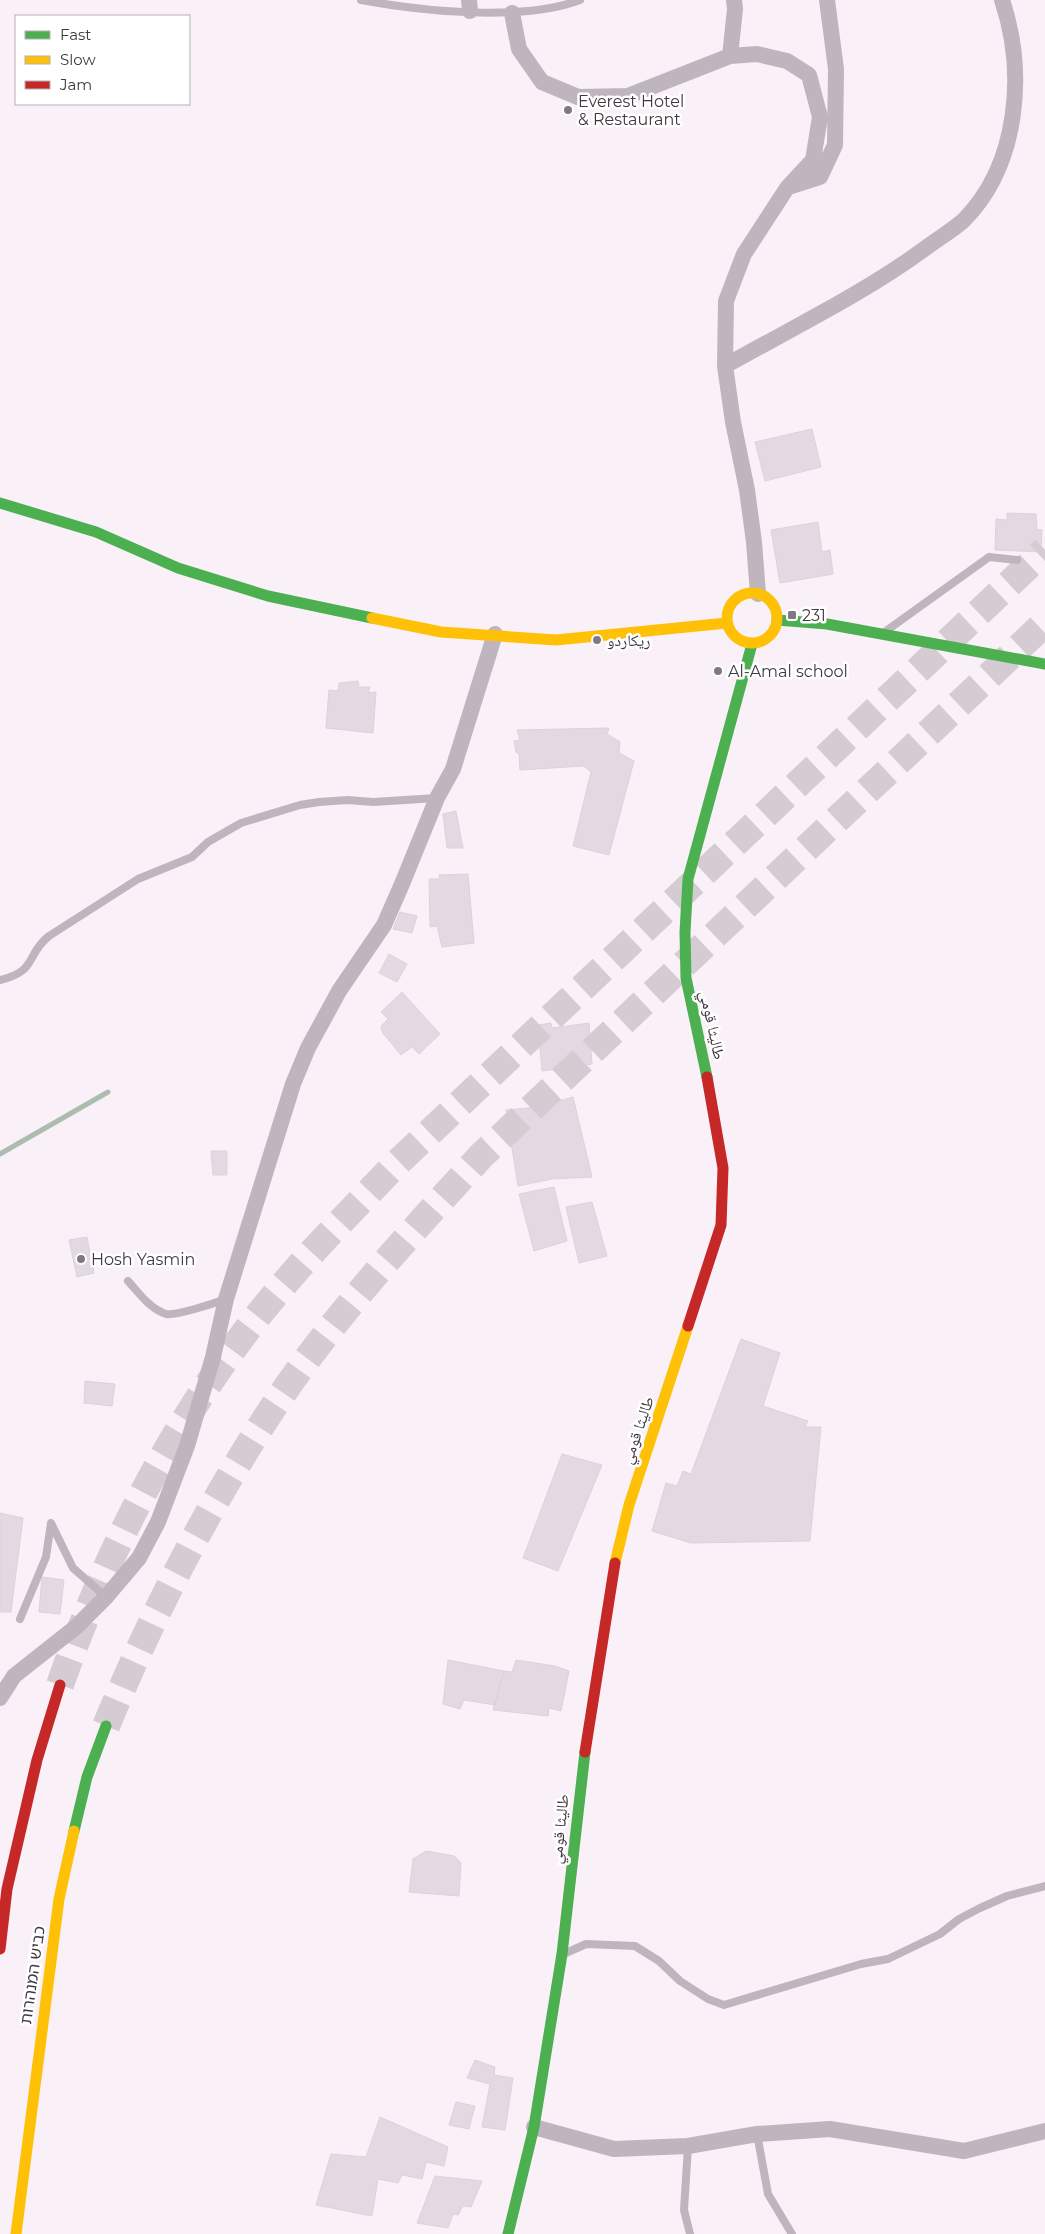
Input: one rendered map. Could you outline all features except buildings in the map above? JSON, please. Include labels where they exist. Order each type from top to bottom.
[{"type":"main road","points":[[0,503],[96,532],[178,568],[268,596],[441,632],[495,634],[556,640],[728,622]]},
{"type":"main road","points":[[750,593],[758,594],[775,606],[777,620],[772,634],[766,639],[752,644],[737,638],[731,633],[728,611],[736,599],[750,593]]},
{"type":"main road","points":[[777,620],[827,624],[1045,664]]},
{"type":"main road","name":"طاليثا قومي","points":[[508,2234],[534,2127],[562,1954],[581,1774],[614,1568],[629,1505],[721,1225],[723,1168],[711,1094],[686,978],[685,932],[688,880],[752,644]]},
{"type":"main road","points":[[0,1949],[7,1889],[37,1760],[60,1685]]},
{"type":"main road","name":"כביש המנהרות","points":[[16,2234],[59,1899],[86,1777],[106,1726]]},
{"type":"street","points":[[730,56],[735,9],[734,0]]},
{"type":"street","points":[[787,188],[820,177],[835,145],[836,69],[828,0]]},
{"type":"street","points":[[725,366],[900,267],[963,220],[991,185],[1010,136],[1016,90],[1011,25],[1002,0]]},
{"type":"street","points":[[512,13],[518,49],[542,82],[578,97],[628,96],[730,56],[757,54],[787,61],[809,75],[820,117],[813,160],[787,188],[744,254],[726,301],[725,366],[733,422],[747,490],[758,594]]},
{"type":"street","points":[[0,1698],[14,1676],[76,1627],[106,1597],[139,1558],[158,1522],[187,1446],[213,1357],[226,1299],[293,1084],[308,1048],[339,991],[384,926],[437,798],[453,769],[495,634]]},
{"type":"street","points":[[534,2127],[614,2149],[688,2146],[757,2134],[830,2129],[964,2151],[1045,2131]]},
{"type":"lane","points":[[361,0],[394,6],[469,5],[512,13],[563,6],[580,0]]},
{"type":"lane","points":[[882,634],[989,557],[1017,560]]},
{"type":"lane","points":[[0,980],[13,977],[23,971],[42,942],[49,936],[138,879],[192,857],[208,842],[242,823],[300,805],[319,802],[348,800],[373,802],[437,798]]},
{"type":"lane","points":[[128,1281],[149,1304],[167,1314],[203,1307],[226,1299]]},
{"type":"lane","points":[[20,1619],[46,1557],[50,1523],[72,1568],[106,1597]]},
{"type":"lane","points":[[562,1954],[586,1944],[635,1946],[659,1961],[680,1982],[708,1999],[724,2005],[862,1964],[888,1959],[940,1934],[959,1919],[980,1908],[1007,1896],[1045,1886]]},
{"type":"lane","points":[[757,2134],[768,2194],[792,2234]]},
{"type":"lane","points":[[688,2146],[684,2210],[690,2234]]},
{"type":"waterway","points":[[0,1154],[108,1092]]},
{"type":"tunnel","points":[[60,1685],[103,1575],[156,1469],[218,1369],[291,1276],[392,1168],[1045,550]]},
{"type":"tunnel","points":[[106,1726],[142,1643],[182,1562],[249,1444],[321,1340],[373,1277],[481,1156],[1045,623]]},
{"type":"traffic: fast","points":[[0,503],[96,532],[178,568],[268,596],[372,618]]},
{"type":"traffic: fast","points":[[777,620],[827,624],[1045,664]]},
{"type":"traffic: fast","points":[[707,1077],[686,978],[685,932],[688,879],[752,644]]},
{"type":"traffic: fast","points":[[74,1831],[87,1777],[106,1726]]},
{"type":"traffic: fast","points":[[508,2234],[534,2127],[562,1954],[585,1752]]},
{"type":"traffic: slow","points":[[747,593],[757,593],[770,600],[777,613],[777,618],[777,623],[770,636],[757,643],[747,643],[738,639],[731,632],[727,623],[727,613],[731,604],[738,597],[747,593]]},
{"type":"traffic: slow","points":[[372,618],[441,632],[556,640],[727,623]]},
{"type":"traffic: slow","points":[[615,1563],[629,1505],[688,1326]]},
{"type":"traffic: slow","points":[[16,2234],[59,1899],[74,1831]]},
{"type":"traffic: jam","points":[[688,1326],[721,1225],[723,1168],[707,1077]]},
{"type":"traffic: jam","points":[[585,1752],[615,1563]]},
{"type":"traffic: jam","points":[[0,1949],[7,1889],[37,1760],[60,1685]]},
{"type":"place","name":"Everest Hotel & Restaurant","points":[[568,110]]},
{"type":"place","name":"231","points":[[792,615]]},
{"type":"place","name":"ريكاردو","points":[[597,640]]},
{"type":"place","name":"Al-Amal school","points":[[718,671]]},
{"type":"place","name":"Hosh Yasmin","points":[[81,1259]]}]
